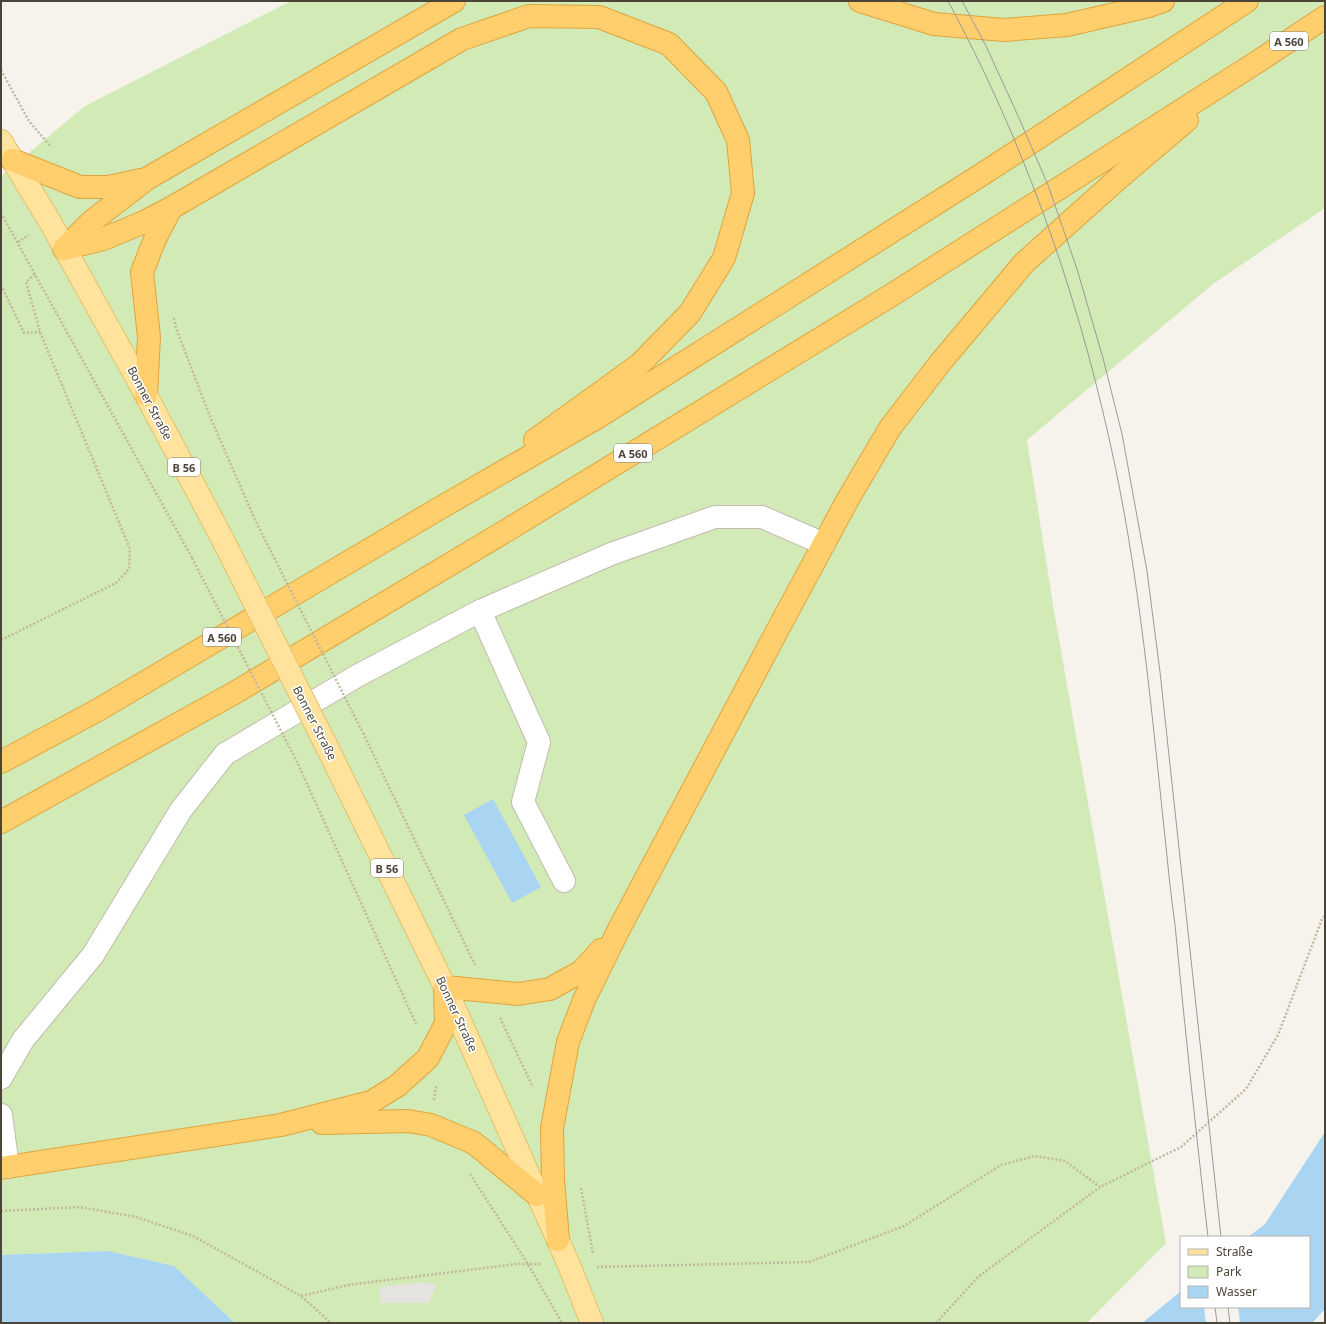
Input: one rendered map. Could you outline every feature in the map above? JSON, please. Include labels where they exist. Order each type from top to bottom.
[{"type":"highway","points":[[64,249],[92,221],[148,178],[454,1]]},
{"type":"highway","points":[[860,1],[934,24],[1004,30],[1067,25],[1149,6],[1163,1]]},
{"type":"highway","name":"A 560","points":[[1,762],[98,710],[440,508],[605,413],[981,175],[1247,1]]},
{"type":"highway","points":[[64,249],[103,239],[142,223],[171,208],[462,38],[529,16],[599,17],[669,44],[716,92],[738,140],[743,192],[724,258],[690,314],[639,365],[440,508]]},
{"type":"highway","name":"A 560","points":[[1,822],[236,692],[516,524],[890,296],[1254,64],[1325,17]]},
{"type":"highway","points":[[558,1240],[553,1179],[552,1128],[568,1042],[582,1007],[618,931],[769,645],[848,499],[890,428],[940,363],[1024,263],[1120,177],[1254,64]]},
{"type":"highway","points":[[12,160],[80,187],[108,187],[148,178]]},
{"type":"highway","points":[[146,395],[149,337],[142,272],[154,239],[171,208]]},
{"type":"highway","points":[[4,1168],[281,1125],[371,1102],[398,1086],[428,1058],[446,1022],[445,987],[518,994],[550,989],[582,971],[618,931]]},
{"type":"highway","points":[[281,1125],[408,1121],[431,1125],[474,1143],[537,1195]]},
{"type":"main road","name":"Bonner Straße","points":[[1,141],[50,222],[146,395],[223,540],[328,749],[445,987],[558,1240],[592,1323]]},
{"type":"lane","points":[[1,1078],[23,1040],[93,955],[181,810],[225,754],[357,676],[480,611],[611,554],[715,517],[762,517],[824,544]]},
{"type":"lane","points":[[480,611],[539,742],[523,802],[564,881]]},
{"type":"lane","points":[[1,1115],[4,1168]]},
{"type":"path","points":[[1,70],[29,121],[53,149]]},
{"type":"path","points":[[1,214],[18,242],[192,558],[298,764],[423,1037],[436,1083],[431,1125]]},
{"type":"path","points":[[1,640],[116,583],[129,569],[130,549],[40,332],[26,282],[35,274]]},
{"type":"path","points":[[1,285],[24,333],[40,332]]},
{"type":"path","points":[[174,314],[176,328],[209,412],[256,522],[362,733]]},
{"type":"path","points":[[936,1323],[978,1277],[1100,1187],[1181,1147],[1246,1089],[1278,1035],[1322,919],[1325,916]]},
{"type":"path","points":[[596,1267],[809,1262],[904,1226],[1001,1165],[1035,1156],[1066,1161],[1100,1187]]},
{"type":"path","points":[[466,1168],[528,1264],[562,1323]]},
{"type":"path","points":[[1,1211],[80,1207],[136,1216],[193,1236],[301,1296],[330,1323]]},
{"type":"path","points":[[301,1296],[348,1285],[528,1264]]},
{"type":"green space","points":[[291,1],[1325,1],[1325,208],[1213,284],[1027,440],[1055,617],[1166,1243],[1087,1323],[235,1323],[174,1266],[108,1251],[1,1255],[1,176],[85,106]]},
{"type":"shaded area","points":[[425,1282],[436,1285],[429,1303],[381,1303],[379,1287]]},
{"type":"water","points":[[493,799],[541,887],[512,903],[464,815]]},
{"type":"water","points":[[1325,1132],[1325,1309],[1312,1323],[1142,1323],[1180,1292],[1180,1308],[1310,1308],[1310,1236],[1249,1236],[1265,1224]]},
{"type":"water","points":[[108,1251],[174,1266],[235,1323],[1,1323],[1,1255]]},
{"type":"pier","points":[[1204,1308],[1238,1308],[1240,1323],[1206,1323]]},
{"type":"tram line","points":[[948,1],[1000,106],[1044,214],[1080,325],[1109,438],[1120,489],[1144,646],[1208,1236]]},
{"type":"tram line","points":[[962,1],[986,46],[1048,185],[1077,269],[1103,358],[1122,434],[1147,571],[1160,672],[1221,1236]]},
{"type":"tram line","points":[[1215,1308],[1217,1323]]},
{"type":"tram line","points":[[1228,1308],[1230,1323]]}]
